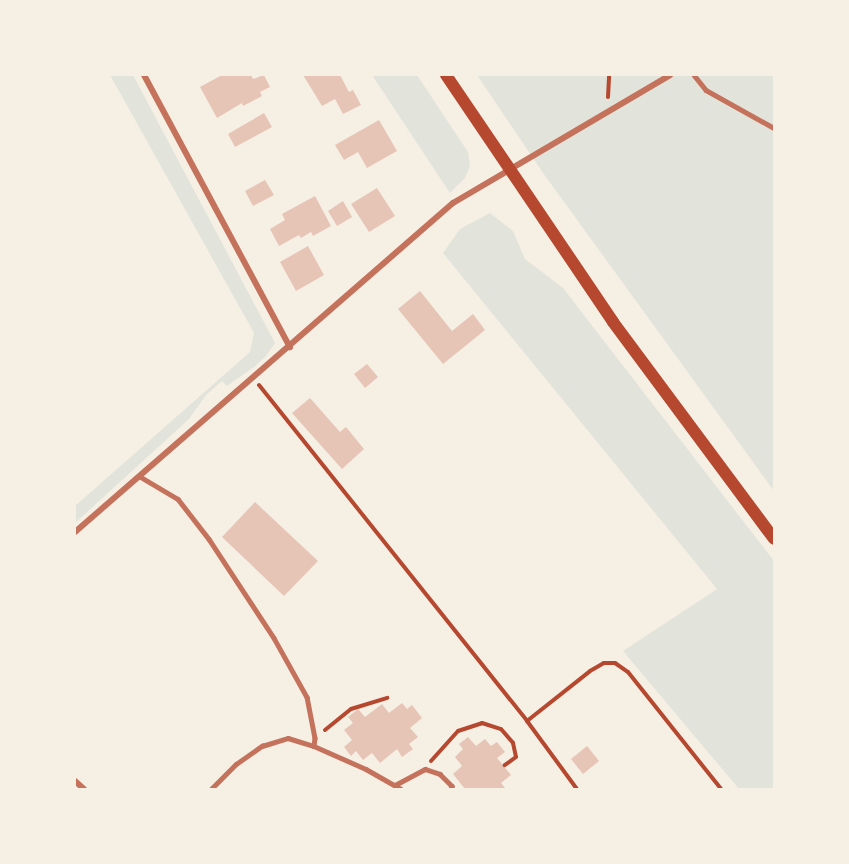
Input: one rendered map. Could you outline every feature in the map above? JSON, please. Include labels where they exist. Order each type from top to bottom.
[{"type":"main road","points":[[446,75],[508,170],[681,417],[774,539]]},
{"type":"street","points":[[144,75],[290,347]]},
{"type":"street","points":[[75,532],[290,347],[437,216],[508,170],[670,75]]},
{"type":"street","points":[[76,780],[84,789]]},
{"type":"lane","points":[[694,75],[706,90],[757,116],[774,128]]},
{"type":"lane","points":[[139,476],[178,499],[209,538],[307,697],[315,738],[314,746]]},
{"type":"lane","points":[[211,789],[236,764],[262,746],[288,738],[314,746],[401,789]]},
{"type":"lane","points":[[395,785],[425,769],[440,774],[452,786],[451,789]]},
{"type":"path","points":[[608,113],[609,75]]},
{"type":"path","points":[[253,378],[527,721],[577,789]]},
{"type":"path","points":[[527,721],[590,671],[604,663],[615,663],[628,672],[721,789]]},
{"type":"path","points":[[315,738],[351,709],[387,698]]},
{"type":"path","points":[[425,769],[458,731],[482,723],[501,729],[513,743],[516,757],[506,765]]},
{"type":"shaded area","points":[[110,75],[133,75],[275,343],[254,367],[227,386],[222,381],[206,395],[189,419],[75,523],[75,506],[250,352],[254,333]]},
{"type":"shaded area","points":[[372,75],[417,75],[468,152],[470,166],[465,178],[450,193]]},
{"type":"shaded area","points":[[477,75],[774,75],[774,491],[543,173]]},
{"type":"shaded area","points":[[490,213],[513,231],[525,259],[563,288],[774,561],[774,789],[739,789],[623,651],[717,589],[443,253],[460,229]]},
{"type":"building","points":[[222,75],[251,75],[253,79],[264,75],[270,87],[260,92],[262,96],[243,106],[242,103],[217,118],[200,87]]},
{"type":"building","points":[[303,75],[340,75],[349,92],[353,90],[361,105],[343,114],[335,99],[322,106]]},
{"type":"building","points":[[264,113],[272,127],[235,147],[228,134]]},
{"type":"building","points":[[379,120],[397,151],[367,168],[358,152],[344,160],[335,145]]},
{"type":"building","points":[[265,180],[274,195],[253,206],[245,191]]},
{"type":"building","points":[[377,188],[395,216],[369,232],[351,204]]},
{"type":"building","points":[[315,196],[331,226],[313,236],[311,232],[301,238],[299,235],[279,246],[270,229],[285,220],[282,214]]},
{"type":"building","points":[[343,201],[352,217],[337,226],[328,211]]},
{"type":"building","points":[[308,246],[324,275],[296,291],[280,262]]},
{"type":"building","points":[[420,291],[452,331],[473,314],[485,330],[443,364],[398,309]]},
{"type":"building","points":[[367,364],[378,377],[365,388],[354,374]]},
{"type":"building","points":[[310,398],[340,432],[346,427],[364,449],[342,469],[292,413]]},
{"type":"building","points":[[255,502],[318,561],[284,596],[222,537]]},
{"type":"building","points":[[402,703],[407,709],[412,705],[422,718],[410,728],[418,737],[409,744],[413,749],[402,757],[397,749],[380,763],[372,753],[363,760],[356,751],[351,756],[344,747],[352,740],[344,730],[353,723],[348,717],[358,709],[365,717],[382,704],[389,713]]},
{"type":"building","points":[[468,737],[476,746],[485,739],[491,746],[497,742],[505,752],[497,758],[511,775],[501,783],[506,789],[465,789],[453,774],[462,766],[455,757],[463,749],[459,744]]},
{"type":"building","points":[[587,746],[599,761],[583,774],[571,759]]}]
